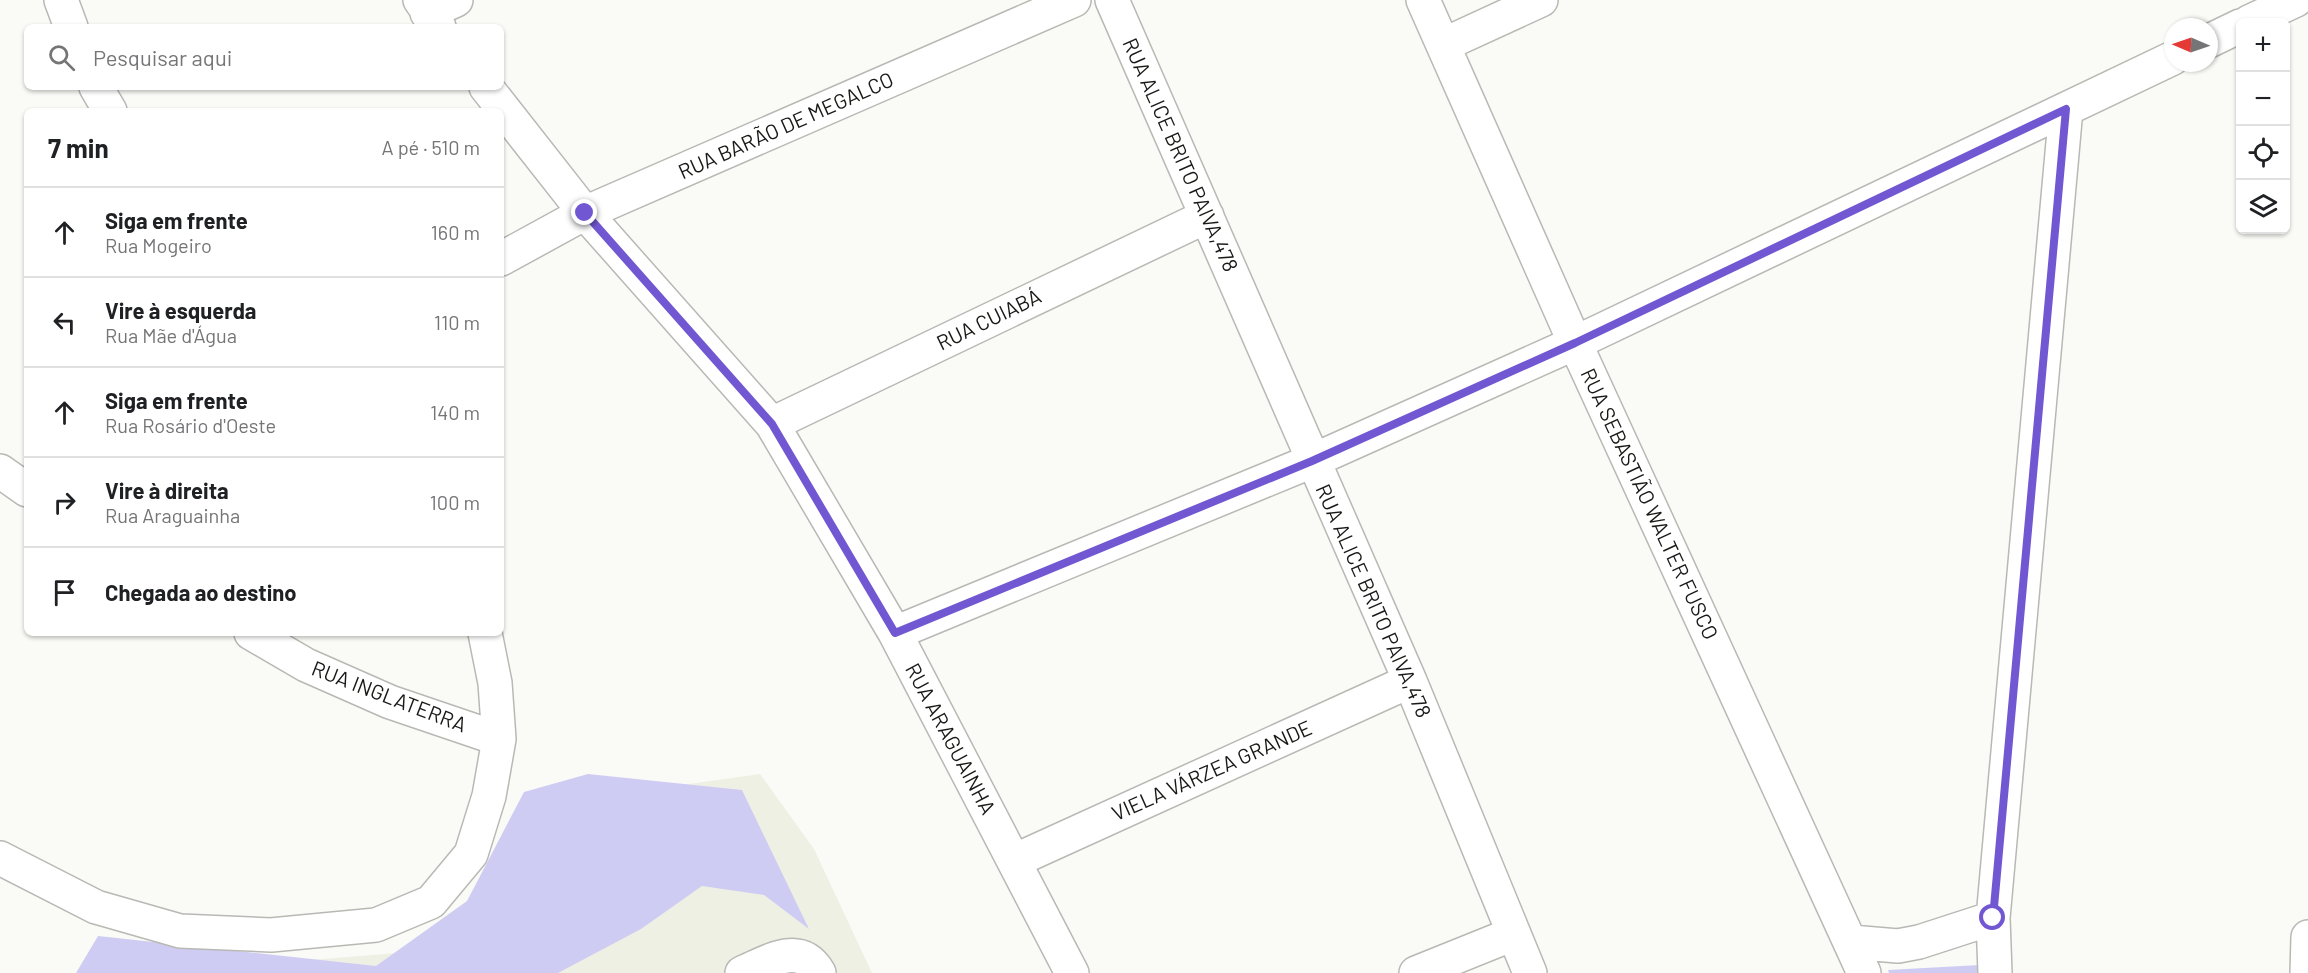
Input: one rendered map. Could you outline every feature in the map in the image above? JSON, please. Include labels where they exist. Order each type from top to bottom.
[{"type":"street","points":[[61,0],[70,24]]},
{"type":"street","name":"RUA BARÃO DE MEGALCO","points":[[504,257],[585,213],[1074,0]]},
{"type":"street","name":"RUA ALICE BRITO PAIVA,478","points":[[1112,0],[1410,681],[1530,973]]},
{"type":"street","name":"RUA SEBASTIÃO WALTER FUSCO","points":[[1423,0],[1575,343],[1864,973]]},
{"type":"street","points":[[1443,45],[1541,0]]},
{"type":"street","points":[[2258,18],[2296,0]]},
{"type":"street","points":[[2218,37],[2236,29]]},
{"type":"street","points":[[895,633],[1312,461],[1575,343],[2164,62]]},
{"type":"street","points":[[98,90],[108,108]]},
{"type":"street","name":"RUA ARAGUAINHA","points":[[488,90],[502,108]]},
{"type":"street","points":[[1995,973],[1993,918],[2066,109]]},
{"type":"street","name":"RUA ARAGUAINHA","points":[[504,110],[585,213],[772,424],[895,633],[1072,973]]},
{"type":"street","name":"RUA CUIABÁ","points":[[772,424],[1207,216]]},
{"type":"street","points":[[0,471],[24,488]]},
{"type":"street","name":"RUA INGLATERRA","points":[[256,636],[306,665],[390,702],[499,739]]},
{"type":"street","points":[[0,858],[96,907],[180,931],[271,935],[376,925],[431,902],[471,854],[489,795],[499,739],[495,683],[486,636]]},
{"type":"street","name":"VIELA VÁRZEA GRANDE","points":[[1014,861],[1410,681]]},
{"type":"street","points":[[1851,942],[1898,946],[1919,942],[1993,918]]},
{"type":"street","points":[[1416,973],[1513,934]]},
{"type":"street","points":[[2307,973],[2308,937]]},
{"type":"street","points":[[742,973],[780,956],[796,955],[813,964],[819,973]]},
{"type":"shaded area","points":[[588,774],[742,790],[809,929],[764,895],[702,886],[641,929],[558,973],[76,973],[98,936],[376,966],[467,901],[524,792]]},
{"type":"shaded area","points":[[760,774],[814,849],[872,973],[80,973],[197,969],[422,951],[561,802]]},
{"type":"shaded area","points":[[1979,965],[1980,973],[1889,973],[1888,970]]},
{"type":"route","points":[[585,213],[772,424],[895,633],[1312,461],[1575,343],[2066,109],[1993,918]]}]
